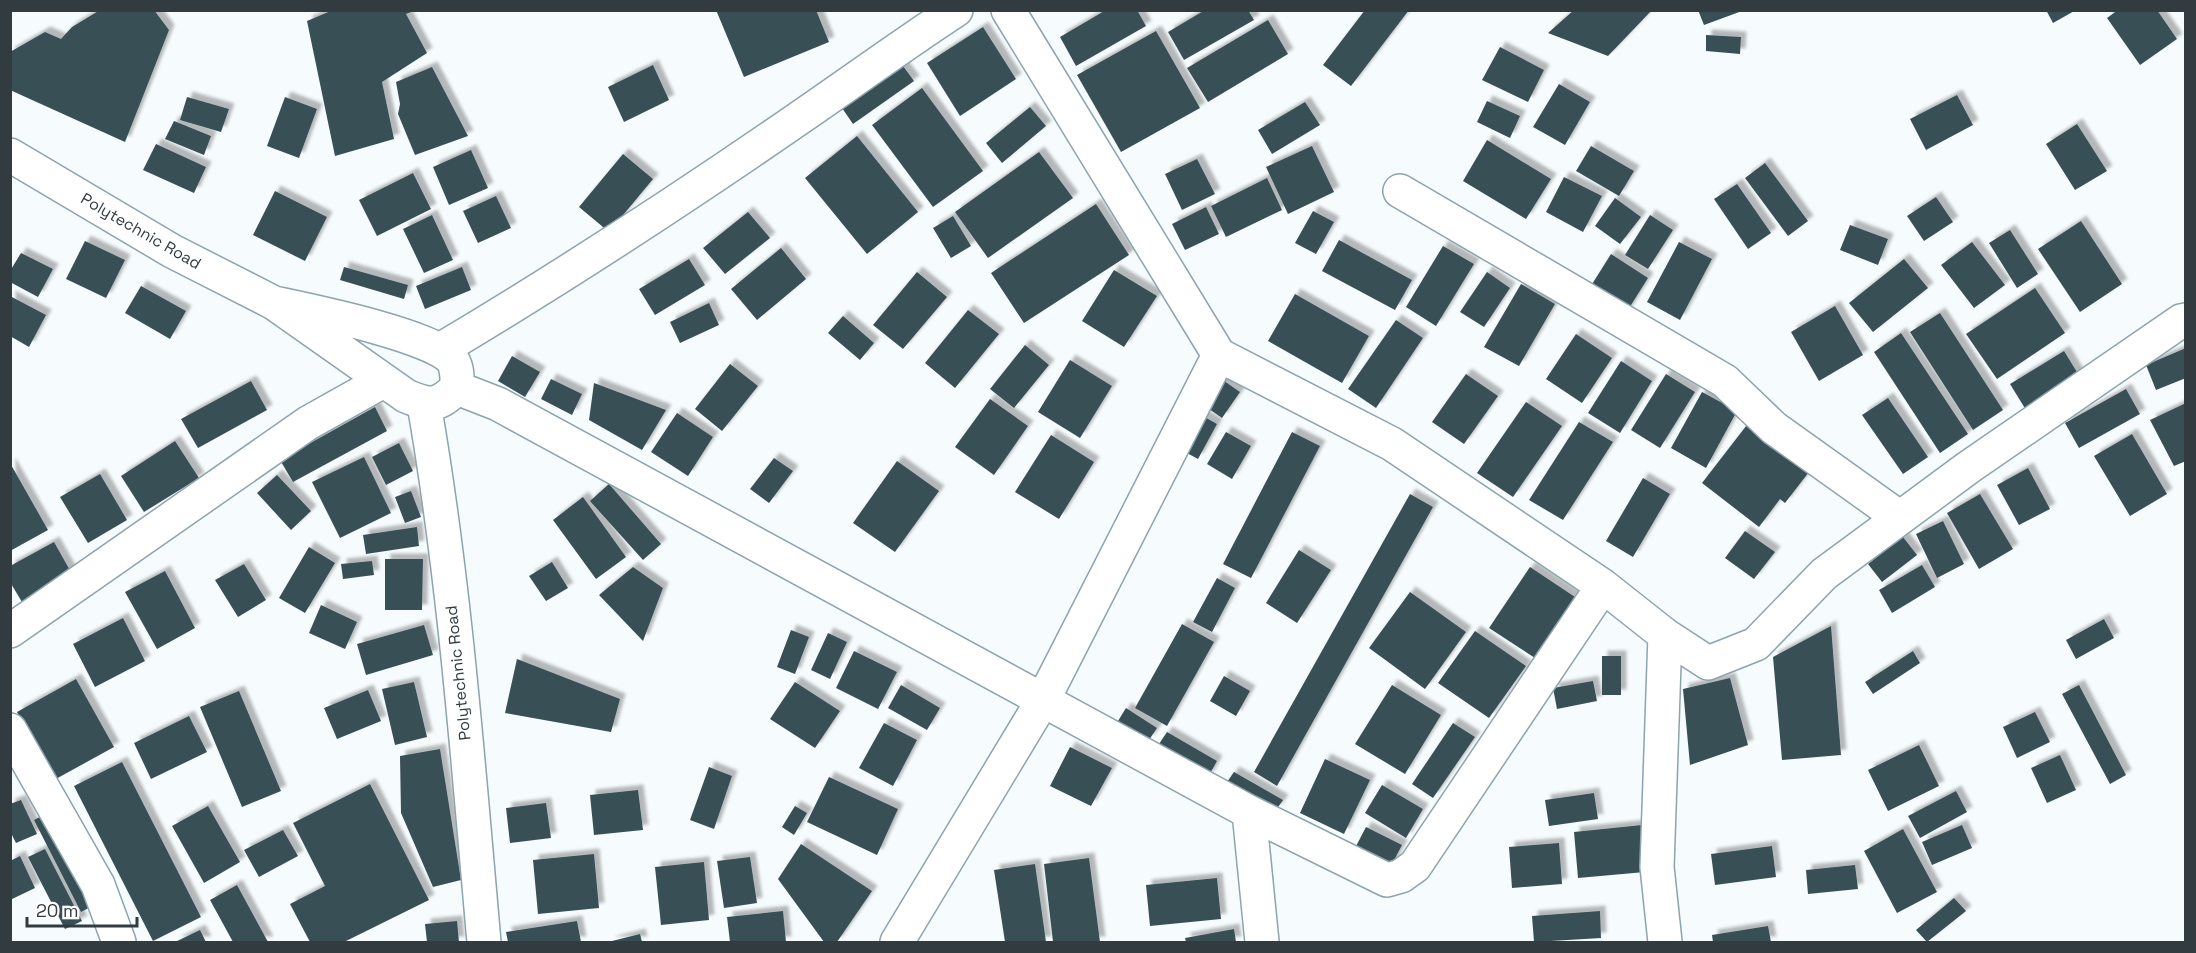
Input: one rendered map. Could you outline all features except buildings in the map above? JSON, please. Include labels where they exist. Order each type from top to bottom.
[{"type":"street","points":[[424,404],[444,400],[457,388],[458,373],[452,360],[440,350],[545,287],[796,121],[956,10]]},
{"type":"street","points":[[1008,10],[1219,355],[1392,444],[1603,586],[1665,634],[1708,663],[1756,644],[1824,574],[2085,386],[2181,321],[2186,320]]},
{"type":"street","name":"Polytechnic Road","points":[[10,155],[172,251],[274,303],[383,381],[406,396],[424,404],[434,459],[461,689],[484,942]]},
{"type":"street","points":[[1400,191],[1725,381],[1774,428],[1900,518]]},
{"type":"street","name":"Polytechnic Road","points":[[274,303],[329,314],[416,340],[440,350]]},
{"type":"street","points":[[897,942],[1043,700],[1219,355]]},
{"type":"street","points":[[10,631],[308,423],[383,381]]},
{"type":"street","points":[[457,388],[508,410],[1249,813],[1388,880],[1401,876],[1415,866],[1603,586]]},
{"type":"street","points":[[1665,634],[1657,867],[1665,942]]},
{"type":"street","points":[[10,730],[98,885],[119,942]]},
{"type":"street","points":[[1249,813],[1262,942]]}]
